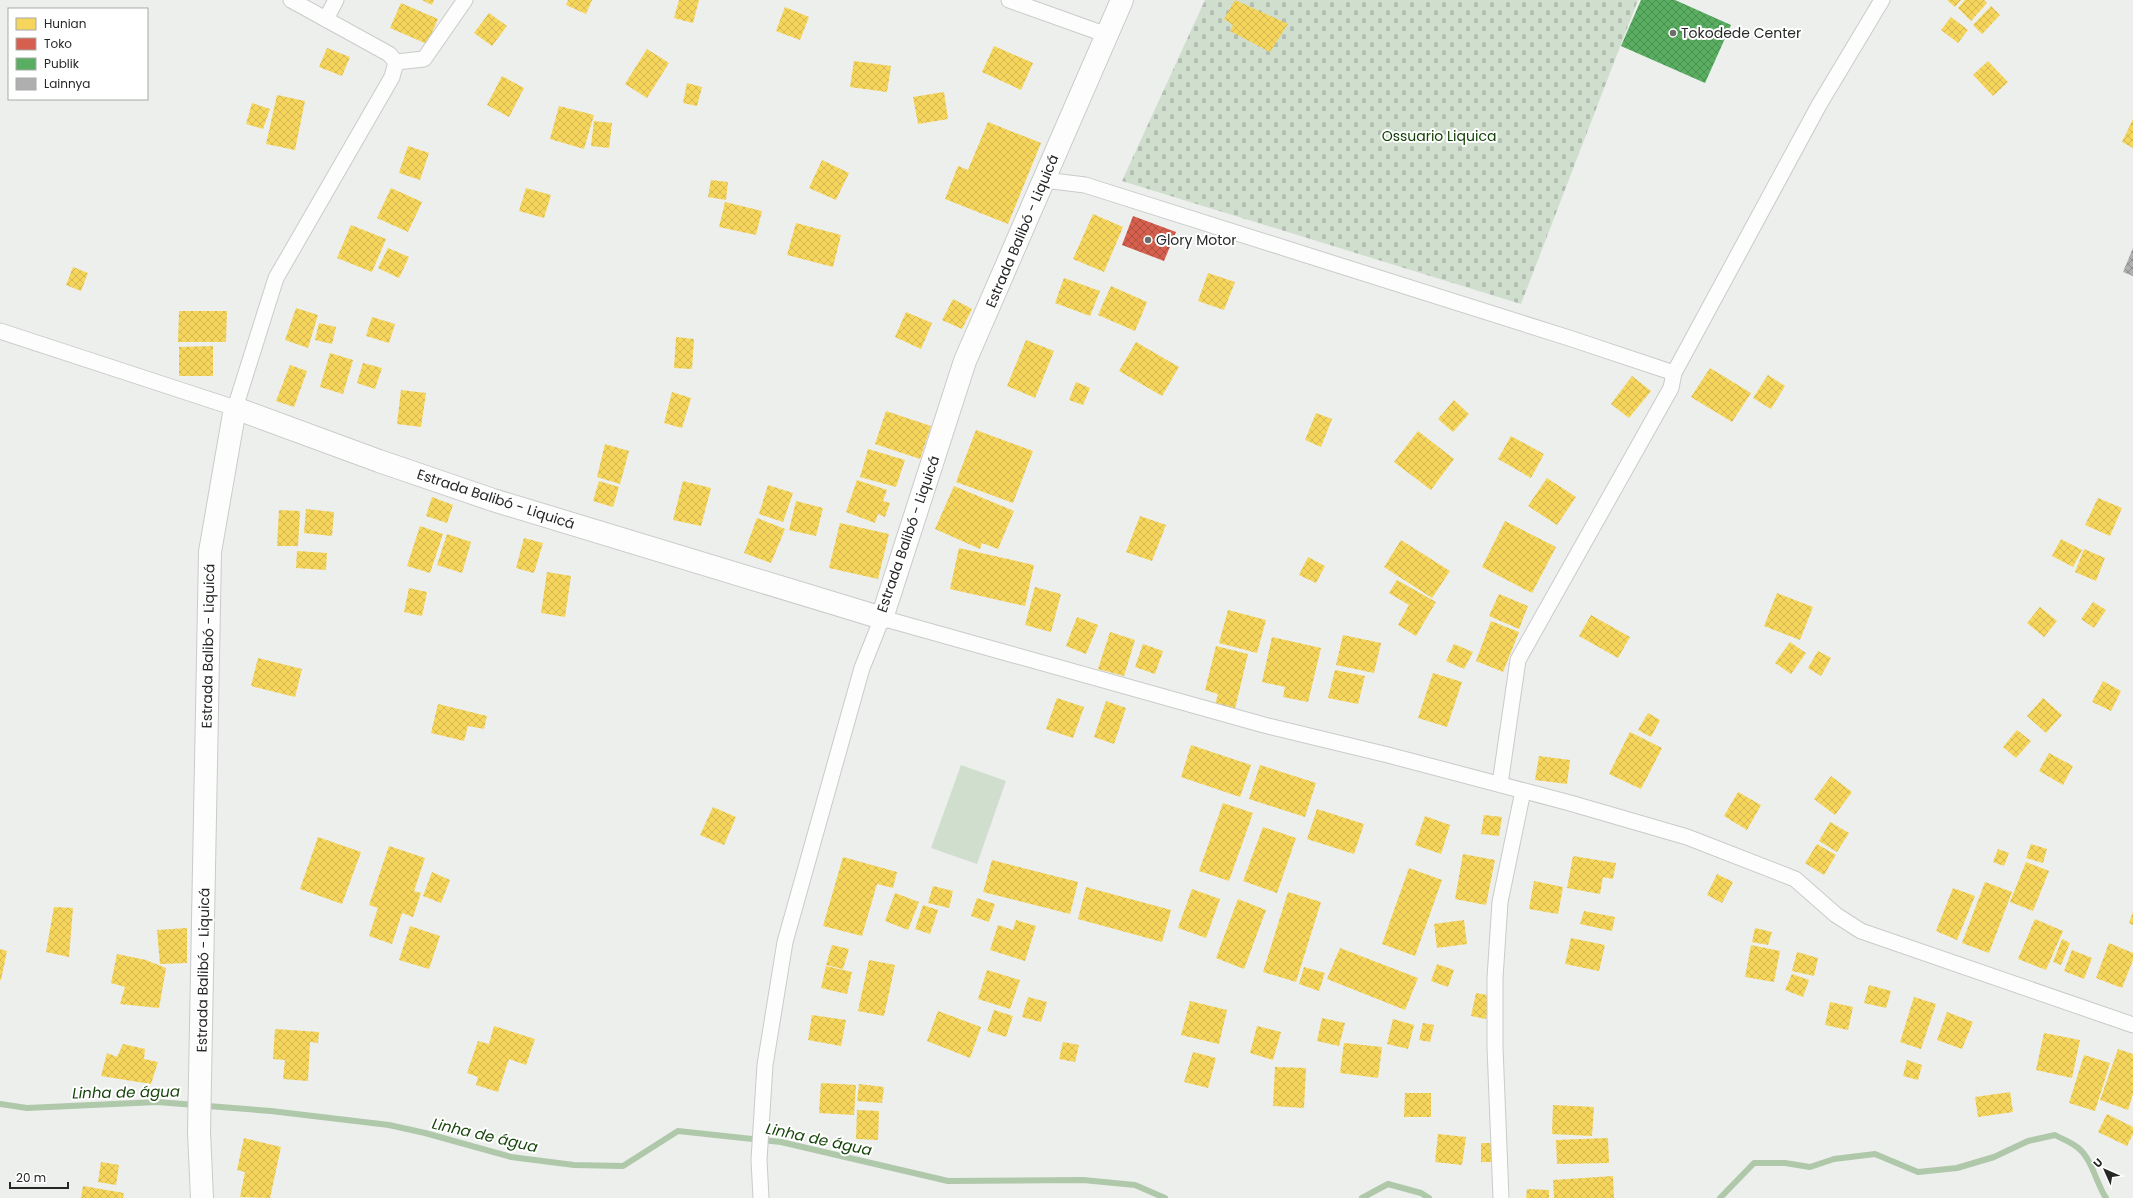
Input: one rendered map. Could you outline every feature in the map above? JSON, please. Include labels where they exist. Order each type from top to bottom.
[{"type":"main road","name":"Estrada Balibó - Liquicá","points":[[202,1198],[199,1132],[210,552],[235,408],[379,461],[493,500],[882,618],[965,361],[1122,0]]},
{"type":"street","points":[[291,0],[389,54],[396,62]]},
{"type":"street","points":[[326,19],[336,0]]},
{"type":"street","points":[[396,62],[424,59],[465,0]]},
{"type":"street","points":[[1009,0],[1107,35]]},
{"type":"street","points":[[1500,784],[1518,660],[1671,388],[1674,373],[1819,105],[1882,0]]},
{"type":"street","points":[[0,332],[235,408],[276,278],[392,77],[396,62]]},
{"type":"street","points":[[1044,180],[1085,185],[1554,333],[1674,373]]},
{"type":"street","points":[[761,1198],[759,1160],[765,1064],[785,942],[862,668],[882,618],[1264,725],[1500,784],[1687,838],[1795,879],[1836,915],[1861,931],[2133,1025]]},
{"type":"street","points":[[1500,1198],[1495,1047],[1495,978],[1500,902],[1524,791]]},
{"type":"green space","name":"Ossuario Liquica","points":[[1205,0],[1638,0],[1521,304],[1122,181]]},
{"type":"green space","points":[[961,765],[1006,781],[977,864],[931,848]]},
{"type":"building: Hunian","points":[[422,0],[434,0],[432,5]]},
{"type":"building: Hunian","points":[[568,0],[592,0],[586,14],[566,5]]},
{"type":"building: Hunian","points":[[679,0],[699,0],[693,23],[674,18]]},
{"type":"building: Hunian","points":[[1235,0],[1288,24],[1270,52],[1230,31],[1233,25],[1224,19]]},
{"type":"building: Hunian","points":[[1947,0],[1961,0],[1955,7]]},
{"type":"building: Hunian","points":[[1965,0],[1984,0],[1987,3],[1971,21],[1958,8]]},
{"type":"building: Hunian","points":[[401,3],[438,19],[427,44],[390,28]]},
{"type":"building: Hunian","points":[[1991,6],[2000,15],[1982,34],[1973,25]]},
{"type":"building: Hunian","points":[[785,7],[809,17],[800,40],[776,31]]},
{"type":"building: Hunian","points":[[489,13],[507,26],[492,46],[474,33]]},
{"type":"building: Hunian","points":[[1951,17],[1968,30],[1958,43],[1941,30]]},
{"type":"building: Hunian","points":[[994,46],[1033,63],[1021,90],[982,72]]},
{"type":"building: Hunian","points":[[327,48],[350,57],[342,76],[319,67]]},
{"type":"building: Hunian","points":[[647,49],[669,63],[647,98],[625,84]]},
{"type":"building: Hunian","points":[[854,61],[891,66],[887,92],[850,87]]},
{"type":"building: Hunian","points":[[1988,61],[2008,82],[1993,96],[1973,75]]},
{"type":"building: Hunian","points":[[502,76],[524,88],[509,117],[487,105]]},
{"type":"building: Hunian","points":[[687,83],[702,87],[697,106],[683,103]]},
{"type":"building: Hunian","points":[[944,92],[948,119],[918,124],[913,97]]},
{"type":"building: Hunian","points":[[277,95],[305,101],[295,150],[266,144]]},
{"type":"building: Hunian","points":[[252,103],[270,109],[263,129],[246,124]]},
{"type":"building: Hunian","points":[[559,106],[594,115],[584,149],[550,139]]},
{"type":"building: Hunian","points":[[2133,119],[2133,148],[2122,142]]},
{"type":"building: Hunian","points":[[594,121],[612,123],[609,148],[591,146]]},
{"type":"building: Hunian","points":[[988,122],[1041,143],[1008,224],[945,199],[958,166],[968,170]]},
{"type":"building: Hunian","points":[[408,146],[429,153],[420,180],[399,173]]},
{"type":"building: Hunian","points":[[822,160],[849,173],[836,200],[809,188]]},
{"type":"building: Hunian","points":[[711,180],[728,182],[726,200],[708,197]]},
{"type":"building: Hunian","points":[[391,188],[422,202],[408,232],[377,218]]},
{"type":"building: Hunian","points":[[526,188],[551,195],[544,218],[519,211]]},
{"type":"building: Hunian","points":[[725,202],[762,211],[756,235],[719,227]]},
{"type":"building: Hunian","points":[[1093,214],[1123,227],[1104,272],[1073,259]]},
{"type":"building: Hunian","points":[[796,223],[841,235],[833,267],[787,255]]},
{"type":"building: Hunian","points":[[351,225],[386,239],[372,272],[337,258]]},
{"type":"building: Hunian","points":[[388,248],[409,257],[399,278],[378,268]]},
{"type":"building: Hunian","points":[[73,267],[88,273],[81,291],[66,285]]},
{"type":"building: Hunian","points":[[1208,273],[1235,282],[1224,310],[1198,301]]},
{"type":"building: Hunian","points":[[1064,278],[1100,291],[1090,316],[1055,303]]},
{"type":"building: Hunian","points":[[1111,286],[1147,302],[1135,331],[1098,315]]},
{"type":"building: Hunian","points":[[953,299],[972,309],[962,329],[942,320]]},
{"type":"building: Hunian","points":[[296,308],[318,315],[308,348],[285,340]]},
{"type":"building: Hunian","points":[[179,311],[227,311],[226,342],[178,342]]},
{"type":"building: Hunian","points":[[906,312],[932,323],[921,349],[895,337]]},
{"type":"building: Hunian","points":[[372,317],[395,324],[389,343],[366,336]]},
{"type":"building: Hunian","points":[[319,323],[336,327],[332,344],[315,340]]},
{"type":"building: Hunian","points":[[676,337],[694,339],[692,369],[674,368]]},
{"type":"building: Hunian","points":[[1026,340],[1054,351],[1035,398],[1007,386]]},
{"type":"building: Hunian","points":[[1136,342],[1179,367],[1162,396],[1119,371]]},
{"type":"building: Hunian","points":[[213,346],[213,376],[179,376],[179,347]]},
{"type":"building: Hunian","points":[[330,353],[353,360],[343,394],[320,387]]},
{"type":"building: Hunian","points":[[363,363],[382,368],[375,389],[357,383]]},
{"type":"building: Hunian","points":[[290,365],[307,371],[294,407],[276,401]]},
{"type":"building: Hunian","points":[[1710,368],[1751,393],[1732,422],[1691,397]]},
{"type":"building: Hunian","points":[[1768,375],[1785,386],[1771,409],[1753,398]]},
{"type":"building: Hunian","points":[[1632,376],[1651,391],[1629,418],[1611,404]]},
{"type":"building: Hunian","points":[[1076,382],[1090,388],[1083,405],[1069,400]]},
{"type":"building: Hunian","points":[[401,390],[426,393],[421,427],[397,424]]},
{"type":"building: Hunian","points":[[672,392],[691,398],[682,428],[664,423]]},
{"type":"building: Hunian","points":[[1454,400],[1469,414],[1453,432],[1438,419]]},
{"type":"building: Hunian","points":[[886,411],[931,426],[920,459],[875,444]]},
{"type":"building: Hunian","points":[[1316,413],[1332,419],[1321,447],[1305,440]]},
{"type":"building: Hunian","points":[[976,430],[1033,451],[1013,503],[956,482]]},
{"type":"building: Hunian","points":[[1418,431],[1454,459],[1431,490],[1394,462]]},
{"type":"building: Hunian","points":[[1511,436],[1544,454],[1531,478],[1498,459]]},
{"type":"building: Hunian","points":[[605,444],[629,451],[620,484],[597,477]]},
{"type":"building: Hunian","points":[[868,449],[905,460],[896,487],[860,477]]},
{"type":"building: Hunian","points":[[1547,478],[1576,497],[1557,525],[1528,506]]},
{"type":"building: Hunian","points":[[857,480],[887,490],[883,501],[890,503],[885,517],[878,514],[875,523],[846,512]]},
{"type":"building: Hunian","points":[[599,481],[619,487],[613,507],[593,501]]},
{"type":"building: Hunian","points":[[683,481],[711,488],[701,526],[673,520]]},
{"type":"building: Hunian","points":[[768,485],[793,493],[783,522],[759,514]]},
{"type":"building: Hunian","points":[[954,486],[1014,511],[998,549],[982,543],[980,549],[935,529]]},
{"type":"building: Hunian","points":[[432,497],[453,505],[447,523],[426,516]]},
{"type":"building: Hunian","points":[[2098,498],[2122,508],[2110,536],[2085,525]]},
{"type":"building: Hunian","points":[[796,501],[823,508],[816,536],[789,530]]},
{"type":"building: Hunian","points":[[306,509],[334,512],[332,536],[304,533]]},
{"type":"building: Hunian","points":[[279,510],[300,511],[298,546],[277,546]]},
{"type":"building: Hunian","points":[[1140,516],[1166,525],[1152,561],[1126,552]]},
{"type":"building: Hunian","points":[[757,518],[785,529],[771,563],[744,553]]},
{"type":"building: Hunian","points":[[1505,521],[1556,547],[1532,593],[1482,567]]},
{"type":"building: Hunian","points":[[840,523],[889,534],[878,579],[829,568]]},
{"type":"building: Hunian","points":[[420,526],[443,534],[430,573],[407,566]]},
{"type":"building: Hunian","points":[[447,534],[471,542],[462,573],[437,565]]},
{"type":"building: Hunian","points":[[524,538],[543,543],[534,573],[516,568]]},
{"type":"building: Hunian","points":[[2061,539],[2082,550],[2073,567],[2052,556]]},
{"type":"building: Hunian","points":[[1401,540],[1450,571],[1432,598],[1384,567]]},
{"type":"building: Hunian","points":[[959,548],[1034,565],[1025,606],[950,589]]},
{"type":"building: Hunian","points":[[2084,549],[2105,558],[2096,581],[2075,572]]},
{"type":"building: Hunian","points":[[297,551],[327,553],[326,570],[296,568]]},
{"type":"building: Hunian","points":[[1308,557],[1325,566],[1316,583],[1299,575]]},
{"type":"building: Hunian","points":[[547,572],[571,576],[565,617],[541,613]]},
{"type":"building: Hunian","points":[[1397,580],[1436,602],[1416,636],[1398,625],[1409,605],[1389,593]]},
{"type":"building: Hunian","points":[[1035,587],[1061,594],[1051,632],[1025,625]]},
{"type":"building: Hunian","points":[[409,588],[427,592],[422,616],[404,612]]},
{"type":"building: Hunian","points":[[1777,593],[1813,607],[1800,640],[1764,626]]},
{"type":"building: Hunian","points":[[1499,594],[1528,606],[1519,629],[1489,616]]},
{"type":"building: Hunian","points":[[2093,602],[2106,610],[2094,628],[2081,619]]},
{"type":"building: Hunian","points":[[2040,607],[2057,621],[2044,637],[2027,623]]},
{"type":"building: Hunian","points":[[1228,610],[1266,620],[1257,653],[1219,643]]},
{"type":"building: Hunian","points":[[1591,615],[1630,637],[1618,658],[1579,636]]},
{"type":"building: Hunian","points":[[1077,617],[1098,625],[1086,654],[1066,646]]},
{"type":"building: Hunian","points":[[1491,621],[1519,632],[1503,672],[1476,661]]},
{"type":"building: Hunian","points":[[1110,632],[1135,640],[1124,676],[1098,669]]},
{"type":"building: Hunian","points":[[1343,635],[1381,643],[1374,673],[1336,665]]},
{"type":"building: Hunian","points":[[1272,637],[1321,648],[1308,702],[1283,697],[1285,687],[1262,682]]},
{"type":"building: Hunian","points":[[1790,642],[1806,653],[1791,674],[1775,663]]},
{"type":"building: Hunian","points":[[1143,644],[1163,651],[1155,674],[1135,667]]},
{"type":"building: Hunian","points":[[1454,644],[1473,652],[1464,669],[1446,661]]},
{"type":"building: Hunian","points":[[1216,646],[1248,654],[1234,713],[1214,708],[1218,694],[1205,690]]},
{"type":"building: Hunian","points":[[1818,651],[1831,658],[1821,676],[1808,668]]},
{"type":"building: Hunian","points":[[258,658],[302,669],[295,697],[251,686]]},
{"type":"building: Hunian","points":[[1335,670],[1365,676],[1358,704],[1328,698]]},
{"type":"building: Hunian","points":[[1433,673],[1462,682],[1447,727],[1418,718]]},
{"type":"building: Hunian","points":[[2103,681],[2121,691],[2111,711],[2092,702]]},
{"type":"building: Hunian","points":[[1057,698],[1084,707],[1073,738],[1046,729]]},
{"type":"building: Hunian","points":[[2043,698],[2062,715],[2046,733],[2027,716]]},
{"type":"building: Hunian","points":[[1106,701],[1126,708],[1114,744],[1094,737]]},
{"type":"building: Hunian","points":[[438,704],[487,716],[484,729],[468,726],[464,741],[431,733]]},
{"type":"building: Hunian","points":[[1648,713],[1660,720],[1651,737],[1638,730]]},
{"type":"building: Hunian","points":[[2017,730],[2031,741],[2016,758],[2003,747]]},
{"type":"building: Hunian","points":[[1630,732],[1662,748],[1641,789],[1609,774]]},
{"type":"building: Hunian","points":[[1191,745],[1251,765],[1240,797],[1181,777]]},
{"type":"building: Hunian","points":[[2049,753],[2073,766],[2063,785],[2039,771]]},
{"type":"building: Hunian","points":[[1539,756],[1570,760],[1567,784],[1535,780]]},
{"type":"building: Hunian","points":[[1260,765],[1316,783],[1305,817],[1249,799]]},
{"type":"building: Hunian","points":[[1831,776],[1852,792],[1835,815],[1814,799]]},
{"type":"building: Hunian","points":[[1738,792],[1761,805],[1747,830],[1724,816]]},
{"type":"building: Hunian","points":[[1223,803],[1253,813],[1229,881],[1199,871]]},
{"type":"building: Hunian","points":[[713,807],[736,817],[724,845],[700,835]]},
{"type":"building: Hunian","points":[[1317,809],[1364,824],[1354,854],[1307,839]]},
{"type":"building: Hunian","points":[[1484,815],[1502,817],[1499,836],[1481,834]]},
{"type":"building: Hunian","points":[[1425,816],[1450,825],[1441,854],[1415,845]]},
{"type":"building: Hunian","points":[[1830,822],[1849,833],[1837,852],[1819,841]]},
{"type":"building: Hunian","points":[[1263,827],[1296,838],[1277,893],[1243,881]]},
{"type":"building: Hunian","points":[[318,837],[361,852],[342,904],[300,889]]},
{"type":"building: Hunian","points":[[1817,844],[1836,855],[1824,875],[1805,863]]},
{"type":"building: Hunian","points":[[2031,844],[2047,849],[2043,863],[2026,858]]},
{"type":"building: Hunian","points":[[389,846],[425,858],[414,891],[421,893],[413,917],[402,913],[392,944],[369,936],[378,908],[369,905]]},
{"type":"building: Hunian","points":[[1998,849],[2009,853],[2004,866],[1993,862]]},
{"type":"building: Hunian","points":[[1463,854],[1495,860],[1486,905],[1455,899]]},
{"type":"building: Hunian","points":[[1573,856],[1616,863],[1613,879],[1603,877],[1600,894],[1567,888]]},
{"type":"building: Hunian","points":[[843,857],[897,872],[893,888],[877,884],[862,936],[823,926]]},
{"type":"building: Hunian","points":[[992,860],[1078,882],[1070,914],[983,892]]},
{"type":"building: Hunian","points":[[2026,862],[2049,871],[2033,911],[2010,902]]},
{"type":"building: Hunian","points":[[1409,868],[1442,880],[1415,956],[1382,944]]},
{"type":"building: Hunian","points":[[432,872],[450,880],[441,903],[423,896]]},
{"type":"building: Hunian","points":[[1717,874],[1733,882],[1722,903],[1707,895]]},
{"type":"building: Hunian","points":[[1534,881],[1563,887],[1558,914],[1529,909]]},
{"type":"building: Hunian","points":[[1985,882],[2012,892],[1989,953],[1962,943]]},
{"type":"building: Hunian","points":[[933,886],[953,891],[949,908],[928,903]]},
{"type":"building: Hunian","points":[[1086,887],[1171,910],[1162,942],[1078,919]]},
{"type":"building: Hunian","points":[[1953,888],[1975,896],[1957,940],[1936,931]]},
{"type":"building: Hunian","points":[[1192,889],[1220,899],[1206,938],[1178,928]]},
{"type":"building: Hunian","points":[[1288,892],[1321,902],[1296,982],[1263,972]]},
{"type":"building: Hunian","points":[[895,893],[919,902],[908,930],[885,921]]},
{"type":"building: Hunian","points":[[977,898],[995,904],[989,922],[971,916]]},
{"type":"building: Hunian","points":[[1238,899],[1266,910],[1244,969],[1216,958]]},
{"type":"building: Hunian","points":[[923,905],[938,910],[930,934],[915,929]]},
{"type":"building: Hunian","points":[[54,907],[73,908],[69,957],[46,952]]},
{"type":"building: Hunian","points":[[1584,911],[1615,917],[1612,931],[1580,924]]},
{"type":"building: Hunian","points":[[2133,912],[2133,925],[2129,923]]},
{"type":"building: Hunian","points":[[2035,919],[2063,931],[2046,970],[2018,959]]},
{"type":"building: Hunian","points":[[1016,920],[1036,926],[1025,961],[990,950],[998,925],[1013,930]]},
{"type":"building: Hunian","points":[[1464,920],[1467,944],[1437,948],[1434,924]]},
{"type":"building: Hunian","points":[[410,926],[440,936],[429,969],[399,960]]},
{"type":"building: Hunian","points":[[187,928],[187,963],[160,964],[157,930]]},
{"type":"building: Hunian","points":[[1755,928],[1772,932],[1768,945],[1752,942]]},
{"type":"building: Hunian","points":[[1571,938],[1605,945],[1599,971],[1565,964]]},
{"type":"building: Hunian","points":[[2062,939],[2070,943],[2061,965],[2053,962]]},
{"type":"building: Hunian","points":[[2109,943],[2133,953],[2133,960],[2122,988],[2096,978]]},
{"type":"building: Hunian","points":[[832,945],[849,949],[843,969],[826,965]]},
{"type":"building: Hunian","points":[[1751,945],[1780,951],[1774,982],[1745,977]]},
{"type":"building: Hunian","points":[[1340,948],[1418,978],[1405,1010],[1327,979]]},
{"type":"building: Hunian","points":[[0,949],[7,951],[1,980],[0,980]]},
{"type":"building: Hunian","points":[[2072,950],[2092,958],[2084,979],[2064,971]]},
{"type":"building: Hunian","points":[[1797,952],[1818,958],[1814,976],[1792,971]]},
{"type":"building: Hunian","points":[[117,954],[146,960],[166,968],[159,1008],[120,1004],[125,987],[111,983]]},
{"type":"building: Hunian","points":[[869,960],[895,965],[884,1016],[858,1011]]},
{"type":"building: Hunian","points":[[1437,964],[1454,970],[1448,987],[1431,981]]},
{"type":"building: Hunian","points":[[826,966],[852,972],[847,994],[821,988]]},
{"type":"building: Hunian","points":[[1304,967],[1325,973],[1319,991],[1299,984]]},
{"type":"building: Hunian","points":[[987,970],[1020,980],[1010,1009],[978,999]]},
{"type":"building: Hunian","points":[[1792,974],[1809,980],[1803,997],[1785,990]]},
{"type":"building: Hunian","points":[[1869,985],[1891,991],[1886,1008],[1864,1003]]},
{"type":"building: Hunian","points":[[1476,993],[1492,996],[1486,1019],[1471,1016]]},
{"type":"building: Hunian","points":[[1028,997],[1047,1002],[1041,1022],[1022,1017]]},
{"type":"building: Hunian","points":[[1914,997],[1936,1004],[1921,1049],[1900,1042]]},
{"type":"building: Hunian","points":[[1190,1001],[1227,1010],[1219,1044],[1181,1035]]},
{"type":"building: Hunian","points":[[1830,1002],[1853,1007],[1848,1030],[1825,1025]]},
{"type":"building: Hunian","points":[[994,1010],[1013,1016],[1006,1037],[987,1031]]},
{"type":"building: Hunian","points":[[938,1011],[981,1027],[970,1058],[927,1041]]},
{"type":"building: Hunian","points":[[1947,1012],[1973,1022],[1962,1049],[1937,1040]]},
{"type":"building: Hunian","points":[[812,1015],[846,1020],[841,1046],[808,1040]]},
{"type":"building: Hunian","points":[[1322,1018],[1345,1023],[1339,1046],[1317,1041]]},
{"type":"building: Hunian","points":[[1393,1019],[1414,1025],[1408,1049],[1387,1044]]},
{"type":"building: Hunian","points":[[1423,1023],[1434,1025],[1430,1042],[1419,1040]]},
{"type":"building: Hunian","points":[[494,1026],[535,1039],[526,1065],[509,1059],[498,1092],[476,1085],[478,1077],[467,1073],[478,1041],[489,1044]]},
{"type":"building: Hunian","points":[[1257,1026],[1281,1032],[1273,1060],[1250,1053]]},
{"type":"building: Hunian","points":[[275,1029],[319,1032],[318,1043],[310,1042],[308,1081],[283,1079],[285,1060],[273,1059]]},
{"type":"building: Hunian","points":[[2044,1033],[2080,1040],[2072,1078],[2036,1070]]},
{"type":"building: Hunian","points":[[1063,1042],[1079,1045],[1075,1062],[1059,1059]]},
{"type":"building: Hunian","points":[[1344,1043],[1382,1047],[1378,1078],[1340,1073]]},
{"type":"building: Hunian","points":[[123,1044],[145,1049],[144,1059],[158,1062],[151,1084],[101,1076],[107,1053],[117,1057]]},
{"type":"building: Hunian","points":[[2118,1049],[2133,1054],[2133,1094],[2128,1110],[2100,1100]]},
{"type":"building: Hunian","points":[[1193,1052],[1216,1058],[1208,1088],[1184,1082]]},
{"type":"building: Hunian","points":[[2084,1055],[2110,1063],[2095,1111],[2069,1103]]},
{"type":"building: Hunian","points":[[1907,1060],[1922,1065],[1918,1080],[1903,1076]]},
{"type":"building: Hunian","points":[[1275,1067],[1306,1068],[1304,1108],[1273,1106]]},
{"type":"building: Hunian","points":[[821,1083],[856,1085],[854,1115],[819,1113]]},
{"type":"building: Hunian","points":[[859,1084],[884,1087],[882,1103],[857,1101]]},
{"type":"building: Hunian","points":[[2010,1092],[2013,1112],[1978,1117],[1975,1097]]},
{"type":"building: Hunian","points":[[1405,1093],[1431,1093],[1431,1117],[1404,1117]]},
{"type":"building: Hunian","points":[[1553,1105],[1594,1107],[1592,1136],[1552,1134]]},
{"type":"building: Hunian","points":[[857,1110],[879,1111],[878,1140],[856,1139]]},
{"type":"building: Hunian","points":[[2107,1114],[2133,1127],[2133,1134],[2127,1146],[2098,1132]]},
{"type":"building: Hunian","points":[[1438,1134],[1466,1137],[1462,1165],[1435,1162]]},
{"type":"building: Hunian","points":[[244,1138],[281,1147],[270,1198],[240,1197],[245,1172],[237,1170]]},
{"type":"building: Hunian","points":[[1608,1138],[1609,1163],[1557,1164],[1556,1140]]},
{"type":"building: Hunian","points":[[1481,1143],[1496,1143],[1495,1162],[1481,1162]]},
{"type":"building: Hunian","points":[[101,1162],[119,1165],[116,1185],[98,1182]]},
{"type":"building: Hunian","points":[[1613,1176],[1614,1198],[1554,1198],[1553,1180]]},
{"type":"building: Hunian","points":[[83,1186],[124,1193],[123,1198],[81,1198]]},
{"type":"building: Hunian","points":[[1527,1189],[1549,1190],[1549,1198],[1526,1198]]},
{"type":"building: Toko","points":[[1133,216],[1176,232],[1164,261],[1122,245]]},
{"type":"building: Publik","points":[[1641,0],[1675,0],[1731,25],[1705,83],[1621,46]]},
{"type":"building: Lainnya","points":[[2133,248],[2133,276],[2123,272]]},
{"type":"waterway","name":"Linha de água","points":[[0,1104],[27,1108],[157,1102],[271,1111],[389,1125],[425,1133],[511,1157],[574,1165],[623,1166],[678,1131],[781,1142],[948,1181],[1083,1180],[1135,1185],[1165,1198]]},
{"type":"waterway","name":"Linha de água","points":[[1720,1198],[1754,1163],[1785,1163],[1810,1167],[1834,1159],[1875,1154],[1918,1172],[1957,1168],[1994,1157],[2028,1141],[2055,1135],[2077,1147],[2082,1152],[2090,1164],[2106,1198]]},
{"type":"waterway","name":"Linha de água","points":[[1362,1198],[1388,1184],[1421,1193],[1429,1198]]},
{"type":"place","name":"Tokodede Center","points":[[1673,33]]},
{"type":"place","name":"Glory Motor","points":[[1148,240]]}]
